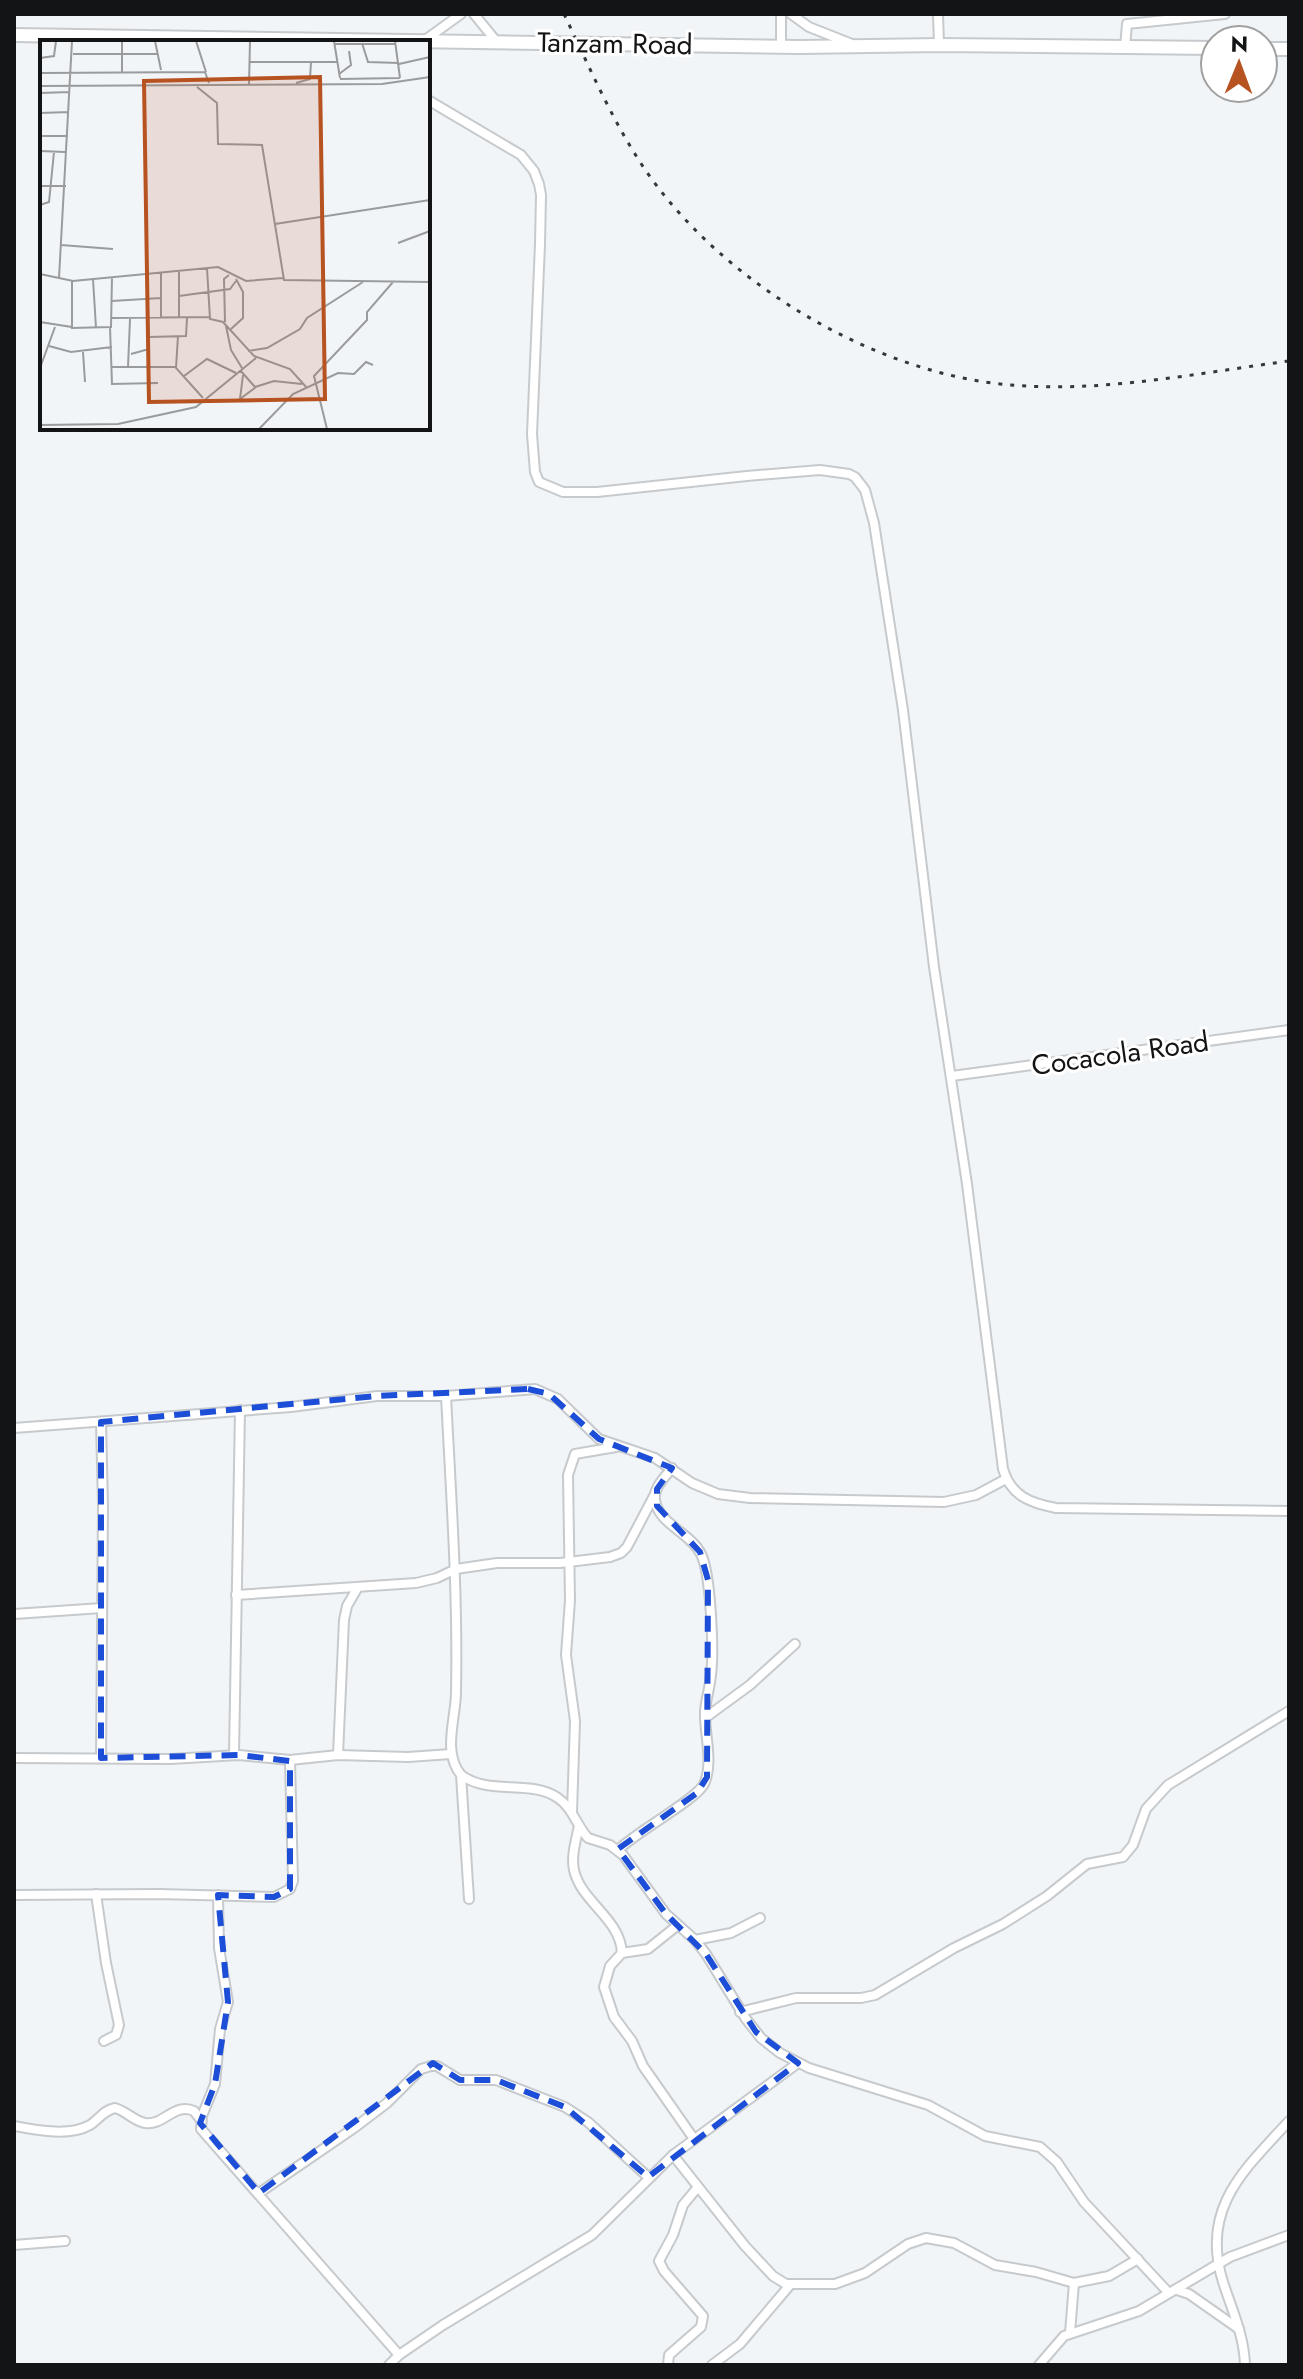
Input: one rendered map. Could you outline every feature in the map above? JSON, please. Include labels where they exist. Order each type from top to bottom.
[{"type":"highway","name":"Tanzam Road","points":[[14,35],[425,40]]},
{"type":"highway","name":"Tanzam Road","points":[[430,40],[1199,48]]},
{"type":"street","points":[[425,40],[461,14]]},
{"type":"street","points":[[474,14],[496,41]]},
{"type":"street","points":[[781,14],[781,46]]},
{"type":"street","points":[[791,14],[809,27],[853,45]]},
{"type":"street","points":[[938,14],[939,45]]},
{"type":"street","points":[[1125,47],[1127,24],[1225,14]]},
{"type":"street","points":[[430,101],[521,155],[534,171],[539,184],[540,244],[532,434],[535,472],[539,482],[563,492],[597,492],[820,470],[849,474],[865,490],[874,523],[899,683],[934,967],[952,1076],[1006,1479],[1024,1499],[1056,1508],[1289,1511]]},
{"type":"street","name":"Cocacola Road","points":[[952,1076],[1289,1030]]},
{"type":"street","points":[[14,1428],[310,1405],[377,1396],[446,1396],[528,1389],[542,1391],[558,1399],[589,1432],[618,1447],[645,1453],[706,1490],[732,1497],[944,1502],[976,1495],[1006,1479]]},
{"type":"street","points":[[446,1396],[456,1569],[456,1701],[451,1754],[461,1775],[469,1899]]},
{"type":"street","points":[[234,1755],[240,1410]]},
{"type":"street","points":[[101,1422],[101,1758]]},
{"type":"street","points":[[572,1813],[575,1711],[566,1655],[570,1600],[568,1475],[572,1459],[581,1451],[618,1447]]},
{"type":"street","points":[[236,1595],[425,1581],[456,1569],[515,1561],[610,1557],[624,1551],[672,1468]]},
{"type":"street","points":[[618,1850],[639,1831],[702,1788],[708,1770],[705,1718],[712,1655],[706,1568],[696,1546],[659,1511],[655,1494]]},
{"type":"street","points":[[338,1755],[344,1620],[347,1606],[358,1587]]},
{"type":"street","points":[[14,1614],[102,1608]]},
{"type":"street","points":[[705,1718],[750,1685],[795,1644]]},
{"type":"street","points":[[740,2012],[796,1998],[861,1998],[880,1993],[954,1948],[1003,1924],[1047,1896],[1087,1864],[1123,1857],[1133,1845],[1146,1809],[1168,1785],[1289,1711]]},
{"type":"street","points":[[14,1758],[170,1759],[234,1755],[290,1760],[338,1755],[408,1757],[451,1754]]},
{"type":"street","points":[[14,1895],[274,1897],[290,1889],[293,1881],[290,1760]]},
{"type":"street","points":[[461,1775],[484,1786],[558,1797],[588,1838],[618,1850],[656,1903],[695,1940],[740,2012],[761,2038],[798,2063],[928,2105],[985,2136],[1040,2147],[1057,2162],[1092,2211],[1170,2291],[1189,2294],[1240,2329]]},
{"type":"street","points":[[579,1826],[574,1871],[582,1887],[611,1922],[622,1953]]},
{"type":"street","points":[[96,1894],[119,2025],[116,2035],[104,2041]]},
{"type":"street","points":[[201,2120],[215,2084],[220,2029],[228,2002],[219,1948],[218,1895]]},
{"type":"street","points":[[695,1940],[731,1933],[760,1918]]},
{"type":"street","points":[[678,1925],[648,1949],[622,1953],[610,1966],[604,1987],[608,2005],[632,2041],[643,2066],[694,2139]]},
{"type":"street","points":[[389,2365],[399,2355],[505,2285],[592,2235],[673,2155],[798,2063]]},
{"type":"street","points":[[259,2193],[354,2128],[387,2103],[421,2069],[431,2066],[437,2066],[463,2082],[496,2080],[565,2107],[588,2122],[648,2177]]},
{"type":"street","points":[[14,2126],[50,2131],[82,2128],[115,2108],[142,2123],[156,2121],[184,2108],[194,2111],[201,2120],[203,2131],[399,2355]]},
{"type":"street","points":[[1245,2365],[1240,2329],[1219,2265],[1217,2233],[1221,2207],[1236,2183],[1289,2121]]},
{"type":"street","points":[[673,2155],[755,2258],[773,2276],[790,2285],[835,2284],[877,2267],[916,2240],[934,2238],[954,2243],[995,2265],[1074,2283],[1109,2276],[1138,2259]]},
{"type":"street","points":[[668,2365],[669,2355],[704,2322],[703,2316],[659,2261],[673,2235],[683,2205],[698,2187]]},
{"type":"street","points":[[1039,2365],[1056,2343],[1070,2333],[1133,2313],[1235,2255],[1289,2235]]},
{"type":"street","points":[[14,2245],[65,2241]]},
{"type":"street","points":[[1070,2333],[1074,2283]]},
{"type":"street","points":[[712,2365],[740,2344],[790,2285]]},
{"type":"highlighted area","points":[[528,1389],[549,1394],[599,1439],[672,1468],[657,1489],[657,1506],[700,1552],[708,1580],[707,1777],[697,1793],[618,1849],[666,1914],[706,1954],[756,2032],[798,2063],[648,2177],[565,2107],[496,2080],[460,2080],[433,2063],[259,2193],[200,2123],[215,2084],[228,2002],[218,1895],[274,1897],[290,1889],[290,1761],[239,1755],[101,1758],[101,1422],[377,1396]]},
{"type":"railway","points":[[564,14],[620,129],[642,165],[674,207],[712,246],[756,282],[803,314],[854,341],[906,362],[959,377],[1046,387],[1115,384],[1289,361]]}]
